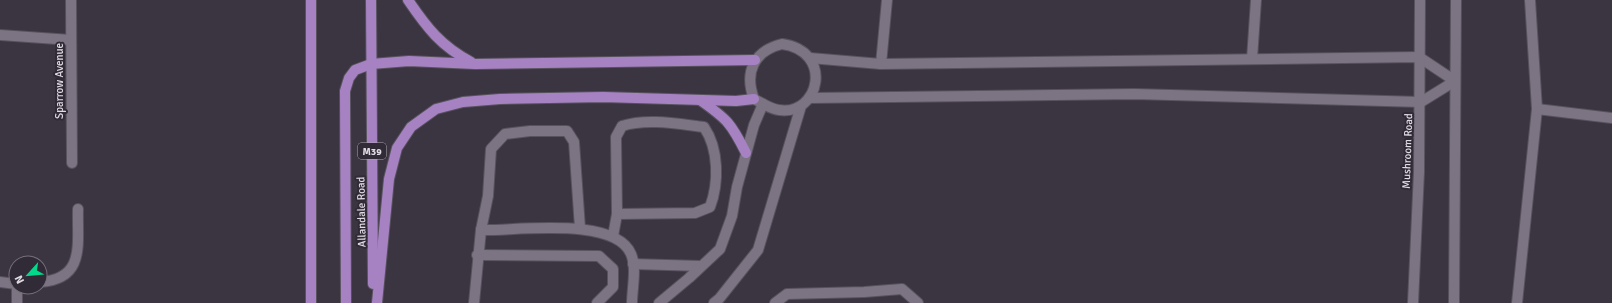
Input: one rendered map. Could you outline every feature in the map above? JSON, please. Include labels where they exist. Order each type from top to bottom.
[{"type":"main road","points":[[311,0],[311,303]]},
{"type":"main road","name":"Allandale Road","points":[[371,0],[373,303]]},
{"type":"main road","points":[[408,0],[424,24],[438,40],[459,56],[475,64]]},
{"type":"main road","points":[[346,303],[345,91],[349,78],[354,70],[371,64],[409,61],[475,64],[755,60]]},
{"type":"main road","points":[[377,303],[389,179],[397,148],[411,126],[436,109],[463,102],[500,99],[603,97],[736,101],[754,98]]},
{"type":"main road","points":[[700,100],[724,117],[734,129],[746,153]]},
{"type":"street","name":"Sparrow Avenue","points":[[71,0],[72,163]]},
{"type":"street","points":[[881,64],[887,0]]},
{"type":"street","points":[[1252,59],[1256,0]]},
{"type":"street","name":"Mushroom Road","points":[[1414,303],[1420,102],[1420,0]]},
{"type":"street","points":[[1454,303],[1456,0]]},
{"type":"street","points":[[1517,303],[1538,109],[1530,0]]},
{"type":"street","points":[[0,35],[71,40]]},
{"type":"street","points":[[782,44],[802,50],[810,58],[815,67],[816,78],[814,89],[809,98],[801,106],[790,110],[779,110],[763,104],[754,98],[750,81],[751,70],[755,60],[762,52],[771,47],[782,44]]},
{"type":"street","points":[[810,58],[881,64],[1419,57],[1455,81]]},
{"type":"street","points":[[809,98],[1134,94],[1420,102],[1455,81]]},
{"type":"street","points":[[659,303],[720,249],[732,216],[737,187],[754,125],[763,104]]},
{"type":"street","points":[[714,303],[719,299],[758,250],[801,106]]},
{"type":"street","points":[[1538,109],[1612,118]]},
{"type":"street","points":[[613,236],[617,214],[616,137],[622,126],[631,123],[680,124],[704,127],[711,136],[716,165],[716,191],[710,207],[695,213],[617,214]]},
{"type":"street","points":[[474,303],[477,255],[488,196],[491,149],[505,134],[544,131],[567,132],[574,142],[580,228]]},
{"type":"street","points":[[48,280],[66,276],[74,266],[77,256],[78,209]]},
{"type":"street","points":[[481,230],[580,228],[613,236],[620,240],[629,251],[633,264],[632,303]]},
{"type":"street","points":[[477,255],[599,256],[614,269],[612,287],[597,303]]},
{"type":"street","points":[[633,264],[701,266]]},
{"type":"street","points":[[775,303],[787,294],[864,292],[902,289],[918,303]]}]
